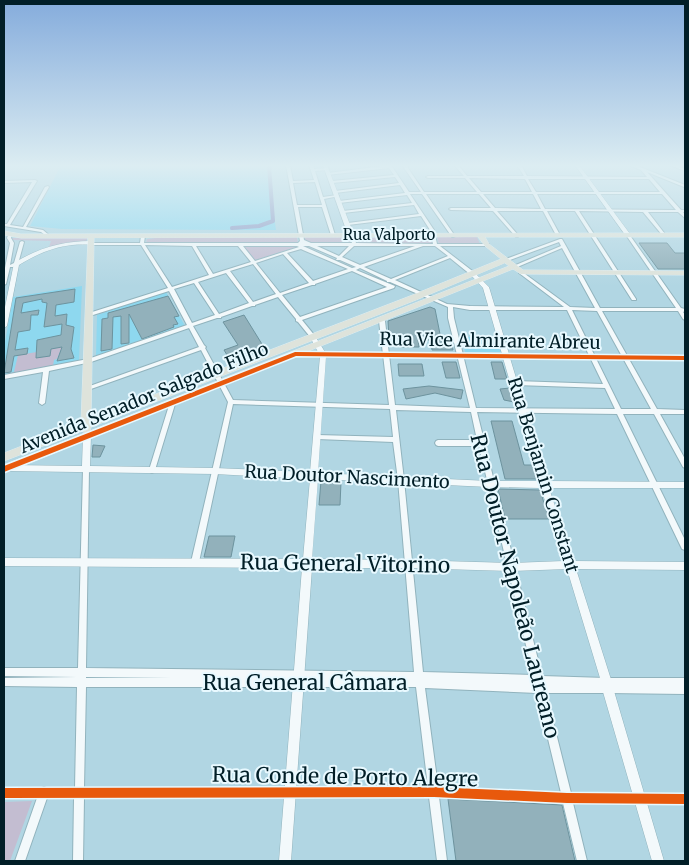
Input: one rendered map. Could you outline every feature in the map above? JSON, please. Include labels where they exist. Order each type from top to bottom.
[{"type":"main road","name":"Rua Valporto","points":[[7,233],[91,241],[143,236],[301,242],[333,235],[480,235],[559,238],[592,235],[685,235]]},
{"type":"main road","points":[[480,235],[487,245],[521,272],[685,273]]},
{"type":"main road","points":[[86,430],[91,314],[91,241]]},
{"type":"main road","name":"Avenida Senador Salgado Filho","points":[[6,456],[222,383],[295,354],[316,341],[477,276],[505,260]]},
{"type":"main road","name":"Avenida Senador Salgado Filho","points":[[477,276],[514,267]]},
{"type":"main road","name":"Avenida Senador Salgado Filho","points":[[6,468],[86,430],[216,374],[382,321],[424,298]]},
{"type":"street","points":[[20,205],[6,225],[42,231],[48,236]]},
{"type":"street","points":[[24,228],[36,205]]},
{"type":"street","points":[[337,260],[354,244],[340,205]]},
{"type":"street","points":[[343,212],[402,205]]},
{"type":"street","points":[[415,205],[434,236],[435,244],[477,276]]},
{"type":"street","points":[[433,205],[453,236]]},
{"type":"street","points":[[491,205],[517,236]]},
{"type":"street","points":[[541,205],[685,464]]},
{"type":"street","points":[[605,205],[684,313]]},
{"type":"street","points":[[675,205],[685,217]]},
{"type":"street","points":[[301,242],[295,206],[323,206],[333,235]]},
{"type":"street","points":[[451,209],[685,211]]},
{"type":"street","points":[[576,210],[634,299]]},
{"type":"street","points":[[644,210],[664,235]]},
{"type":"street","points":[[348,224],[422,215]]},
{"type":"street","points":[[4,284],[8,268],[7,258],[12,243],[7,233]]},
{"type":"street","points":[[143,236],[142,244],[171,289],[231,402],[195,562]]},
{"type":"street","name":"Avenida Senador Salgado Filho","points":[[505,260],[559,238]]},
{"type":"street","points":[[5,275],[36,254],[91,241]]},
{"type":"street","name":"Rua Valporto","points":[[91,241],[142,244],[301,242],[487,245]]},
{"type":"street","points":[[4,326],[22,242]]},
{"type":"street","points":[[91,314],[284,253],[301,242]]},
{"type":"street","points":[[301,242],[353,270],[392,284]]},
{"type":"street","points":[[4,244],[12,243]]},
{"type":"street","points":[[193,244],[212,276]]},
{"type":"street","points":[[239,244],[316,341],[324,355],[318,405],[308,564],[297,680],[285,861]]},
{"type":"street","points":[[4,377],[89,362],[422,244]]},
{"type":"street","name":"Avenida Senador Salgado Filho","points":[[514,267],[564,246]]},
{"type":"street","points":[[284,253],[313,284]]},
{"type":"street","points":[[298,320],[392,284],[450,257]]},
{"type":"street","points":[[337,260],[359,267],[392,284],[450,308],[684,313]]},
{"type":"street","points":[[8,268],[16,268]]},
{"type":"street","points":[[227,271],[253,305]]},
{"type":"street","points":[[521,272],[570,311],[685,547]]},
{"type":"street","name":"Rua Benjamin Constant","points":[[477,276],[486,287],[516,383],[544,485],[607,685],[658,861]]},
{"type":"street","points":[[194,281],[219,316]]},
{"type":"street","name":"Rua Doutor Napoleão Laureano","points":[[450,308],[479,443],[512,568],[582,861]]},
{"type":"street","points":[[382,321],[401,480],[419,680],[442,861]]},
{"type":"street","points":[[89,388],[203,347]]},
{"type":"street","name":"Rua Vice Almirante Abreu","points":[[295,354],[685,358]]},
{"type":"street","points":[[42,403],[46,370]]},
{"type":"street","points":[[516,383],[607,386]]},
{"type":"street","points":[[152,470],[173,401]]},
{"type":"street","points":[[231,402],[473,410],[685,412]]},
{"type":"street","points":[[78,861],[86,430]]},
{"type":"street","points":[[317,437],[396,440]]},
{"type":"street","points":[[438,443],[479,443]]},
{"type":"street","name":"Rua Doutor Nascimento","points":[[6,468],[215,471],[489,484],[685,484]]},
{"type":"street","name":"Rua General Vitorino","points":[[4,562],[408,564],[512,568],[570,565],[685,566]]},
{"type":"street","name":"Rua General Câmara","points":[[4,672],[82,679]]},
{"type":"street","name":"Rua General Câmara","points":[[4,682],[82,679],[419,680],[539,685],[685,682]]},
{"type":"street","name":"Rua General Câmara","points":[[607,685],[685,690]]},
{"type":"street","points":[[20,861],[44,792]]},
{"type":"street","name":"Rua Conde de Porto Alegre","points":[[4,793],[434,792],[566,798],[685,799]]},
{"type":"shaded area","points":[[40,205],[273,205],[276,230],[62,229],[30,226]]},
{"type":"shaded area","points":[[297,237],[298,244],[146,243],[147,239],[156,238]]},
{"type":"shaded area","points":[[303,237],[348,237],[352,243],[307,243]]},
{"type":"shaded area","points":[[430,237],[433,243],[359,243],[355,238]]},
{"type":"shaded area","points":[[437,237],[477,237],[480,244],[439,244]]},
{"type":"shaded area","points":[[11,238],[88,238],[86,241],[49,247],[51,241],[13,240]]},
{"type":"shaded area","points":[[244,247],[297,247],[255,260]]},
{"type":"shaded area","points":[[82,286],[79,361],[4,375],[4,348],[13,297]]},
{"type":"shaded area","points":[[166,292],[185,326],[96,356],[97,315]]},
{"type":"shaded area","points":[[462,337],[496,337],[501,352],[465,352]]},
{"type":"shaded area","points":[[62,347],[57,359],[54,360],[53,366],[4,375],[14,372],[18,355],[37,352],[36,358],[50,356],[51,349]]},
{"type":"shaded area","points":[[32,801],[10,861],[4,861],[4,802]]},
{"type":"building","points":[[639,243],[667,243],[675,253],[685,253],[685,269],[658,269]]},
{"type":"building","points":[[75,289],[74,302],[56,305],[55,316],[67,314],[66,325],[74,327],[71,349],[74,358],[57,361],[62,347],[51,349],[50,356],[36,358],[37,340],[61,335],[62,324],[44,327],[47,303],[42,302],[42,299],[23,303],[21,313],[39,310],[38,315],[31,315],[30,330],[18,332],[15,350],[28,348],[27,354],[14,356],[11,372],[4,373],[16,298]]},
{"type":"building","points":[[168,296],[179,316],[174,317],[178,324],[142,339],[129,314],[129,343],[121,344],[121,316],[113,317],[112,349],[101,351],[102,319],[108,318],[108,313]]},
{"type":"building","points":[[430,307],[435,309],[442,344],[452,344],[453,350],[432,350],[431,340],[418,340],[419,347],[401,347],[400,338],[389,338],[388,321]]},
{"type":"building","points":[[244,315],[265,349],[245,356],[241,350],[227,355],[224,350],[238,345],[223,322]]},
{"type":"building","points":[[442,362],[456,362],[460,378],[446,378]]},
{"type":"building","points":[[491,362],[502,362],[507,379],[495,379]]},
{"type":"building","points":[[398,364],[422,364],[424,376],[399,376]]},
{"type":"building","points":[[429,386],[463,390],[461,399],[435,393],[406,399],[403,389]]},
{"type":"building","points":[[510,388],[514,402],[504,400],[500,389]]},
{"type":"building","points":[[491,421],[512,421],[524,465],[532,465],[536,479],[505,479]]},
{"type":"building","points":[[93,445],[105,446],[100,457],[92,457]]},
{"type":"building","points":[[321,481],[341,482],[340,505],[319,505]]},
{"type":"building","points":[[498,489],[540,490],[549,519],[505,519]]},
{"type":"building","points":[[209,536],[235,536],[231,557],[204,557]]},
{"type":"building","points":[[448,799],[562,805],[575,861],[456,861]]},
{"type":"waterway","points":[[232,228],[259,226],[273,221],[272,205]]},
{"type":"cycle path","points":[[4,469],[295,354],[685,358]]},
{"type":"cycle path","points":[[4,793],[434,792],[567,798],[685,799]]}]
